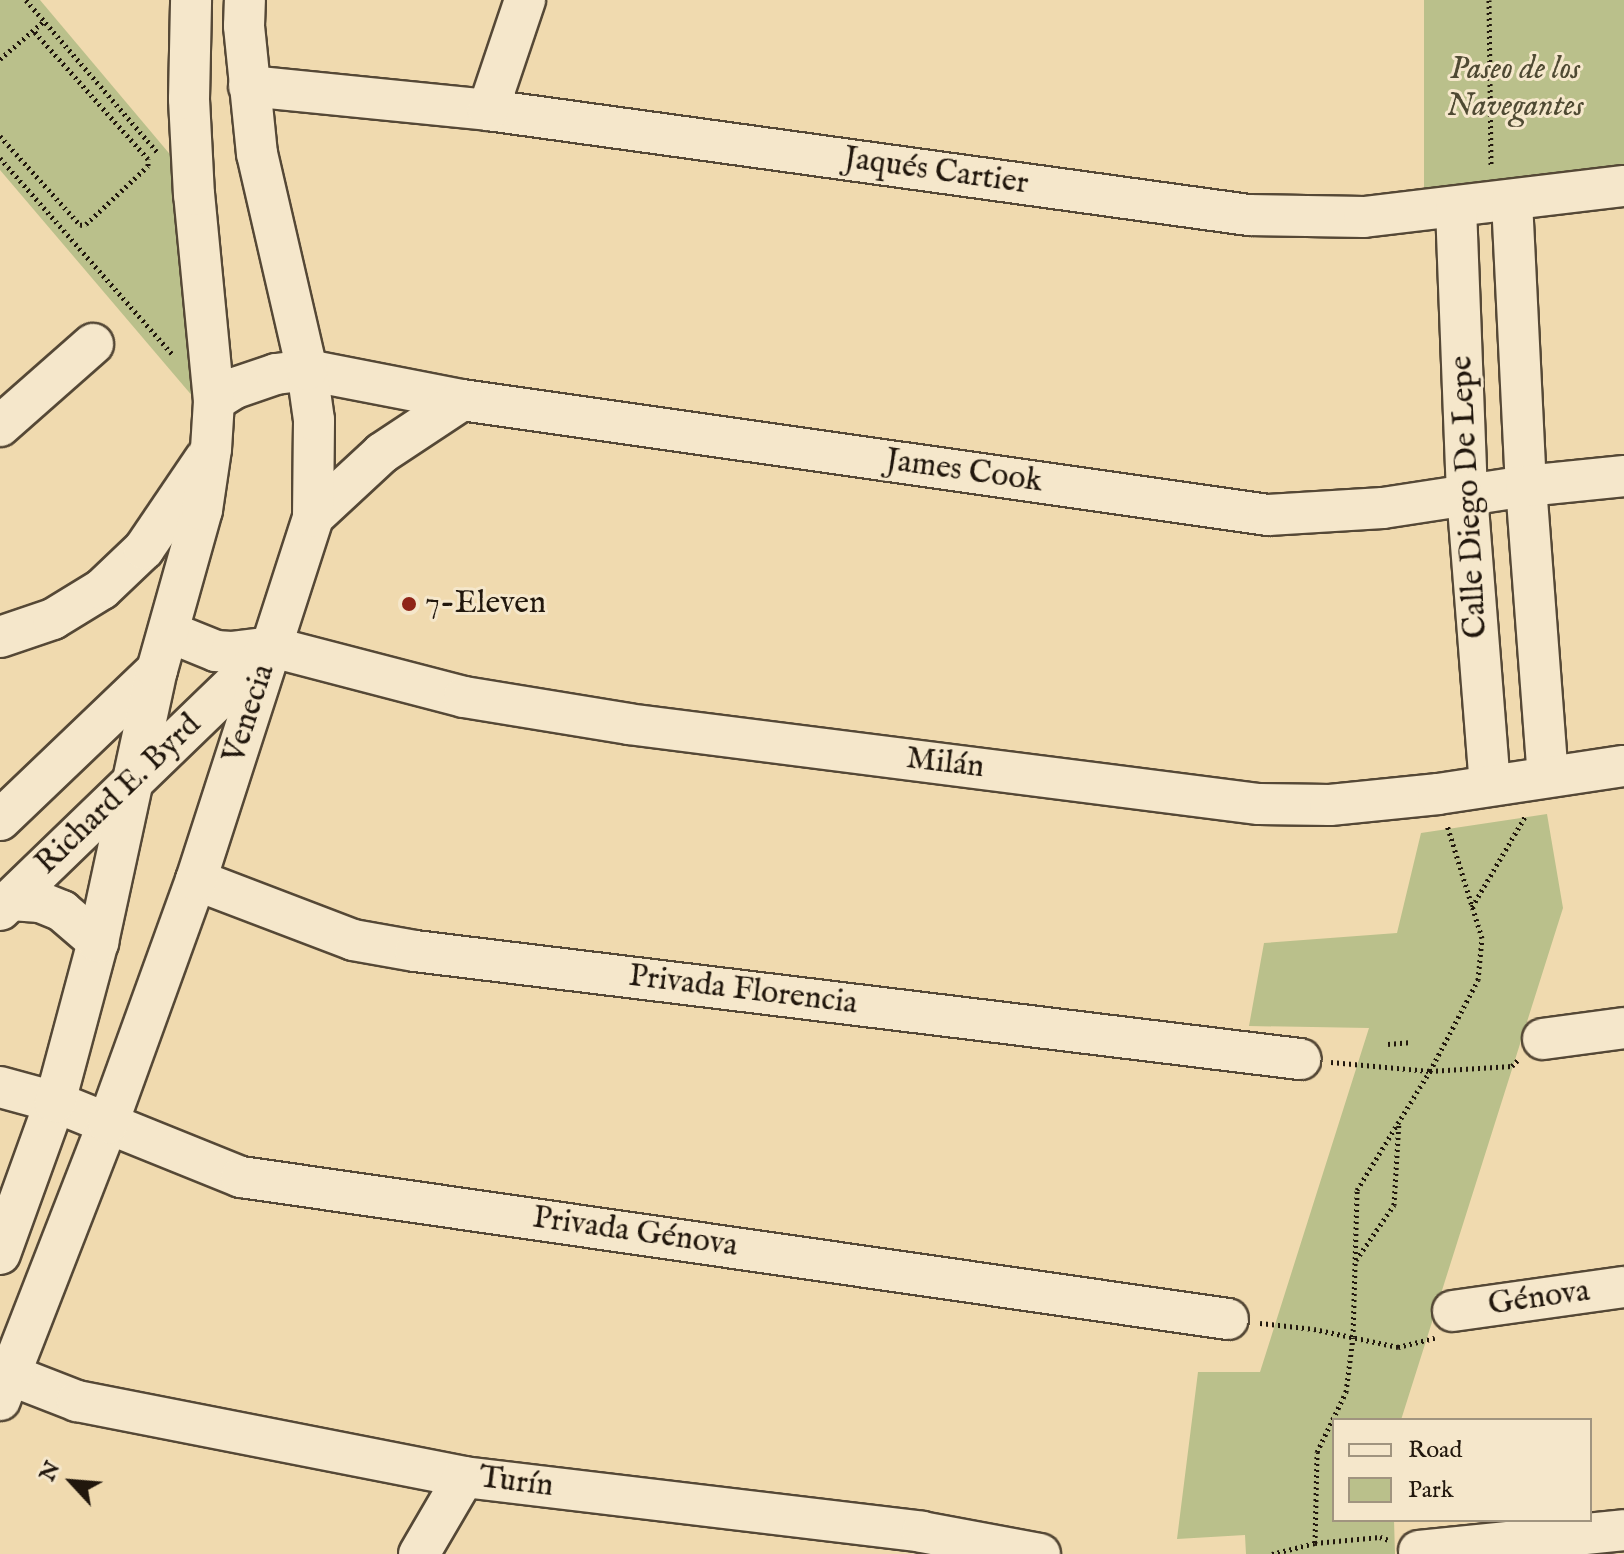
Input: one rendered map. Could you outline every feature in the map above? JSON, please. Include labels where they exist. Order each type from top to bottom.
[{"type":"street","points":[[0,1254],[55,1102],[98,942],[136,779],[157,670],[202,510],[214,401],[194,195],[189,99],[191,0]]},
{"type":"street","name":"Venecia","points":[[3,1382],[108,1123],[196,880],[313,517],[314,420],[307,370],[257,154],[249,86],[245,0]]},
{"type":"street","points":[[488,110],[525,0]]},
{"type":"street","name":"Jaqués Cartier","points":[[249,86],[488,110],[1249,215],[1364,217],[1456,208],[1502,188],[1624,186]]},
{"type":"street","name":"Calle Diego De Lepe","points":[[1502,188],[1548,776]]},
{"type":"street","name":"Calle Diego De Lepe","points":[[1456,208],[1467,494],[1490,785]]},
{"type":"street","points":[[0,426],[93,344]]},
{"type":"street","points":[[214,401],[235,388],[276,374],[307,370]]},
{"type":"street","name":"James Cook","points":[[307,370],[462,400],[1268,515],[1383,508],[1526,486],[1624,476]]},
{"type":"street","points":[[313,517],[382,453],[462,400]]},
{"type":"street","points":[[0,637],[53,619],[102,589],[144,549],[211,449]]},
{"type":"street","name":"Milán","points":[[169,632],[216,651],[272,647],[464,697],[628,724],[1259,804],[1330,805],[1438,794],[1624,766]]},
{"type":"street","name":"Richard E. Byrd","points":[[6,905],[272,647]]},
{"type":"street","name":"Richard E. Byrd","points":[[0,820],[157,670]]},
{"type":"street","name":"Privada Florencia","points":[[196,880],[353,940],[415,951],[1300,1059]]},
{"type":"street","points":[[6,905],[40,902],[62,911],[98,942]]},
{"type":"street","points":[[1543,1039],[1624,1028]]},
{"type":"street","name":"Privada Génova","points":[[0,1087],[55,1102],[241,1177],[1228,1319]]},
{"type":"street","name":"Génova","points":[[1453,1311],[1624,1287]]},
{"type":"street","name":"Turín","points":[[3,1382],[77,1401],[464,1477],[922,1543],[1040,1554]]},
{"type":"street","points":[[419,1554],[464,1477]]},
{"type":"street","points":[[1419,1551],[1624,1530]]},
{"type":"path","points":[[26,0],[194,195]]},
{"type":"path","points":[[1489,0],[1502,188]]},
{"type":"path","points":[[0,59],[44,21]]},
{"type":"path","points":[[0,136],[80,225],[86,224],[148,166],[148,159],[33,30]]},
{"type":"path","points":[[0,158],[214,401]]},
{"type":"path","points":[[1472,908],[1548,776]]},
{"type":"path","points":[[1333,1418],[1346,1392],[1353,1337],[1357,1190],[1430,1071],[1478,980],[1482,938],[1438,794]]},
{"type":"path","points":[[1300,1059],[1430,1071],[1512,1066],[1543,1039]]},
{"type":"path","points":[[1388,1044],[1409,1042]]},
{"type":"path","points":[[1355,1261],[1394,1205],[1399,1121]]},
{"type":"path","points":[[1228,1319],[1353,1337],[1398,1347],[1433,1340],[1453,1311]]},
{"type":"path","points":[[1315,1543],[1317,1452],[1332,1421]]},
{"type":"path","points":[[1272,1554],[1315,1543],[1380,1537],[1419,1551]]},
{"type":"green space","points":[[0,0],[40,0],[184,171],[194,398],[0,170]]},
{"type":"green space","name":"Paseo de los Navegantes","points":[[1424,0],[1624,0],[1624,189],[1424,189]]},
{"type":"green space","points":[[1547,814],[1563,908],[1402,1418],[1332,1418],[1332,1522],[1394,1522],[1395,1554],[1246,1554],[1245,1535],[1177,1539],[1198,1372],[1260,1372],[1369,1028],[1249,1026],[1264,943],[1397,933],[1421,833]]},
{"type":"place","name":"7-Eleven","points":[[409,604]]}]
